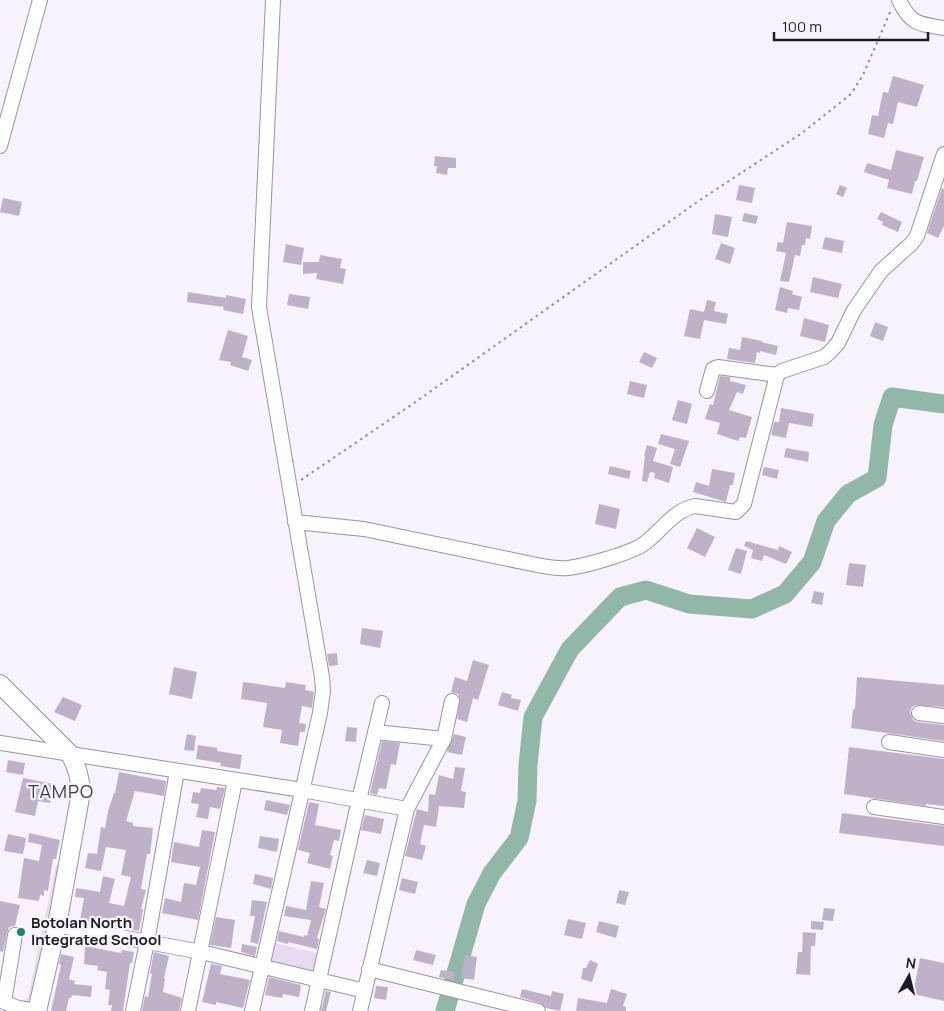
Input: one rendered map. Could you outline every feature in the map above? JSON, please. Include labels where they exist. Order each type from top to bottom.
[{"type":"main road","points":[[0,684],[70,754],[76,764],[80,778],[81,792],[57,925],[38,1011]]},
{"type":"street","points":[[0,146],[40,0]]},
{"type":"street","points":[[252,1011],[320,713],[323,691],[259,307],[273,0]]},
{"type":"street","points":[[895,4],[916,23],[944,28]]},
{"type":"street","points":[[295,522],[364,529],[550,567],[569,568],[614,556],[644,544],[679,513],[688,508],[695,506],[736,512],[744,504],[777,375],[782,371],[824,357],[838,343],[854,310],[881,271],[911,244],[917,236],[944,154]]},
{"type":"street","points":[[706,391],[713,370],[718,367],[777,375]]},
{"type":"street","points":[[360,1011],[407,810],[444,739],[452,701]]},
{"type":"street","points":[[312,1011],[382,703]]},
{"type":"street","points":[[919,713],[944,716]]},
{"type":"street","points":[[375,732],[444,739]]},
{"type":"street","points":[[889,742],[944,750]]},
{"type":"street","points":[[0,743],[302,790],[407,810]]},
{"type":"street","points":[[134,1011],[177,771]]},
{"type":"street","points":[[188,1011],[235,781]]},
{"type":"street","points":[[874,807],[944,817]]},
{"type":"street","points":[[57,925],[201,952],[365,991]]},
{"type":"street","points":[[16,935],[2,1002],[18,1008],[38,1011]]},
{"type":"street","points":[[370,969],[538,1011]]},
{"type":"path","points":[[289,489],[417,402],[700,200],[802,133],[852,94],[863,75],[895,4]]},
{"type":"shaded area","points":[[56,865],[60,865],[31,1001],[28,1003],[18,1003],[28,998]]},
{"type":"shaded area","points":[[275,943],[321,954],[316,976],[270,965]]},
{"type":"building","points":[[893,76],[924,85],[917,107],[898,102],[893,124],[888,123],[884,138],[868,134],[872,115],[878,116],[883,92],[888,93]]},
{"type":"building","points":[[896,150],[924,157],[912,194],[887,188],[889,180],[864,172],[867,163],[891,170]]},
{"type":"building","points":[[435,156],[456,158],[456,168],[448,168],[447,175],[436,173],[437,166],[434,166]]},
{"type":"building","points":[[739,185],[755,188],[752,203],[736,200]]},
{"type":"building","points":[[840,185],[847,188],[843,197],[836,194]]},
{"type":"building","points":[[942,188],[944,189],[944,226],[938,238],[927,233]]},
{"type":"building","points":[[3,198],[22,202],[19,216],[0,212]]},
{"type":"building","points":[[881,212],[902,222],[898,232],[882,225],[883,222],[877,219]]},
{"type":"building","points":[[744,213],[758,216],[756,224],[742,221]]},
{"type":"building","points":[[715,214],[732,217],[728,237],[712,234]]},
{"type":"building","points":[[787,222],[812,226],[810,239],[806,238],[805,245],[802,245],[800,256],[795,255],[789,282],[780,281],[786,253],[776,251],[778,242],[783,243]]},
{"type":"building","points":[[825,237],[844,241],[842,253],[822,249]]},
{"type":"building","points":[[721,243],[735,248],[730,264],[715,259]]},
{"type":"building","points":[[286,244],[304,248],[301,265],[283,262]]},
{"type":"building","points":[[320,255],[342,259],[340,268],[346,269],[343,284],[316,279],[317,273],[303,274],[303,262],[319,262]]},
{"type":"building","points":[[813,277],[842,284],[838,298],[810,292]]},
{"type":"building","points":[[780,287],[793,291],[792,294],[802,297],[799,310],[788,308],[787,313],[775,310]]},
{"type":"building","points":[[188,292],[226,298],[226,295],[246,299],[243,314],[223,310],[224,307],[187,302]]},
{"type":"building","points":[[289,294],[310,297],[308,309],[287,305]]},
{"type":"building","points":[[707,300],[716,302],[714,311],[728,314],[726,324],[704,320],[700,339],[684,336],[690,309],[704,312]]},
{"type":"building","points":[[804,318],[829,325],[825,342],[800,336]]},
{"type":"building","points":[[875,322],[888,327],[883,341],[870,336]]},
{"type":"building","points":[[228,330],[248,336],[242,357],[252,360],[248,371],[230,365],[231,362],[219,360]]},
{"type":"building","points":[[742,337],[778,346],[776,355],[757,352],[755,363],[727,359],[729,348],[740,350]]},
{"type":"building","points":[[644,352],[657,358],[652,368],[639,362]]},
{"type":"building","points":[[720,376],[730,377],[730,381],[746,385],[743,394],[737,392],[729,410],[752,417],[746,438],[740,437],[738,441],[717,434],[720,423],[705,419],[710,404],[713,405]]},
{"type":"building","points":[[630,381],[647,385],[644,398],[627,394]]},
{"type":"building","points":[[678,400],[692,404],[687,424],[672,420]]},
{"type":"building","points":[[781,408],[814,414],[812,427],[789,423],[786,438],[771,435],[774,422],[779,422]]},
{"type":"building","points":[[661,434],[689,441],[680,467],[670,464],[675,449],[658,444]]},
{"type":"building","points":[[647,445],[657,448],[653,461],[673,467],[669,483],[654,478],[655,473],[650,472],[647,482],[642,481]]},
{"type":"building","points":[[786,448],[809,452],[808,462],[784,457]]},
{"type":"building","points":[[610,466],[631,471],[629,479],[608,474]]},
{"type":"building","points":[[764,467],[779,470],[777,479],[762,475]]},
{"type":"building","points":[[712,469],[735,473],[733,485],[730,485],[726,502],[693,492],[696,482],[709,486]]},
{"type":"building","points":[[599,504],[620,509],[616,529],[595,524]]},
{"type":"building","points":[[697,528],[715,537],[705,557],[687,548]]},
{"type":"building","points":[[746,541],[778,550],[779,546],[792,552],[786,564],[764,555],[762,561],[751,558],[753,550],[744,546]]},
{"type":"building","points":[[736,548],[747,551],[741,574],[728,570]]},
{"type":"building","points":[[849,563],[866,565],[863,587],[846,585]]},
{"type":"building","points":[[814,591],[824,593],[822,605],[811,603]]},
{"type":"building","points":[[362,628],[383,631],[380,648],[360,644]]},
{"type":"building","points":[[337,653],[338,665],[329,666],[327,654]]},
{"type":"building","points":[[473,660],[489,665],[478,700],[473,698],[467,722],[457,719],[460,699],[458,694],[451,692],[455,677],[467,681]]},
{"type":"building","points":[[174,667],[197,672],[192,699],[169,694]]},
{"type":"building","points":[[857,677],[944,685],[944,707],[916,705],[912,707],[910,712],[913,720],[917,722],[944,725],[944,741],[851,728],[853,709],[855,709]]},
{"type":"building","points":[[243,682],[285,688],[286,682],[306,685],[305,690],[314,692],[312,708],[302,706],[299,723],[306,724],[305,732],[300,732],[298,746],[280,743],[282,730],[263,727],[267,703],[241,699]]},
{"type":"building","points":[[502,692],[512,695],[511,698],[521,700],[518,711],[498,705]]},
{"type":"building","points":[[63,697],[82,705],[75,721],[54,712]]},
{"type":"building","points":[[347,727],[357,728],[356,742],[345,741]]},
{"type":"building","points":[[187,734],[196,736],[194,751],[184,750]]},
{"type":"building","points":[[454,734],[466,737],[462,755],[447,752]]},
{"type":"building","points":[[382,741],[400,743],[396,765],[391,764],[386,789],[379,788],[377,795],[370,793]]},
{"type":"building","points":[[198,745],[217,748],[217,751],[242,755],[240,769],[220,766],[221,763],[196,759]]},
{"type":"building","points":[[849,747],[944,759],[944,806],[926,804],[926,806],[844,794]]},
{"type":"building","points":[[8,760],[25,763],[23,775],[6,772]]},
{"type":"building","points":[[455,767],[465,768],[461,791],[466,792],[464,808],[439,806],[436,827],[424,825],[420,844],[426,846],[422,860],[405,856],[417,809],[428,812],[429,794],[435,795],[439,775],[453,779]]},
{"type":"building","points":[[119,772],[166,781],[164,796],[135,791],[126,821],[133,823],[133,826],[153,828],[150,854],[147,854],[141,889],[146,890],[141,909],[143,909],[139,931],[80,920],[84,898],[75,897],[76,888],[100,892],[103,876],[115,879],[109,903],[124,906],[131,877],[121,875],[126,850],[106,847],[101,871],[85,868],[88,853],[97,854],[101,827],[105,828]]},
{"type":"building","points":[[23,778],[53,784],[50,803],[38,801],[35,816],[15,812]]},
{"type":"building","points":[[217,787],[225,788],[220,809],[210,807],[208,819],[196,817],[199,804],[191,803],[193,792],[200,793],[201,788],[216,790]]},
{"type":"building","points":[[266,800],[290,805],[287,815],[264,810]]},
{"type":"building","points":[[309,802],[319,804],[315,825],[341,830],[339,841],[334,840],[330,855],[333,856],[330,869],[307,863],[310,853],[298,850]]},
{"type":"building","points":[[842,813],[944,826],[944,846],[839,833]]},
{"type":"building","points":[[365,815],[384,819],[381,834],[361,830]]},
{"type":"building","points":[[202,830],[215,832],[198,920],[162,913],[165,898],[181,902],[184,883],[196,885],[200,867],[171,862],[174,842],[199,847]]},
{"type":"building","points":[[29,833],[60,840],[56,859],[53,859],[48,891],[44,890],[44,896],[40,895],[39,901],[18,898],[24,858],[39,861],[42,845],[28,842]]},
{"type":"building","points":[[8,834],[26,838],[23,854],[4,851]]},
{"type":"building","points":[[260,836],[279,839],[277,852],[258,848]]},
{"type":"building","points":[[367,860],[380,863],[377,876],[363,873]]},
{"type":"building","points":[[255,874],[273,878],[271,889],[253,884]]},
{"type":"building","points":[[402,878],[418,882],[415,894],[399,890]]},
{"type":"building","points":[[311,881],[324,883],[319,907],[326,909],[317,938],[319,939],[317,949],[277,941],[279,931],[304,937],[304,935],[307,936],[311,920],[284,916],[286,906],[306,910]]},
{"type":"building","points":[[619,890],[629,892],[625,905],[616,903]]},
{"type":"building","points":[[252,900],[267,902],[258,944],[250,942],[255,916],[250,916]]},
{"type":"building","points":[[0,901],[20,905],[15,926],[9,927],[3,952],[0,951]]},
{"type":"building","points":[[824,908],[835,909],[833,921],[822,920]]},
{"type":"building","points":[[216,917],[235,920],[231,948],[210,945]]},
{"type":"building","points":[[568,919],[586,923],[582,939],[564,935]]},
{"type":"building","points":[[599,921],[619,926],[616,938],[596,932]]},
{"type":"building","points":[[811,921],[824,922],[823,930],[811,929]]},
{"type":"building","points":[[803,932],[816,933],[815,946],[811,946],[810,975],[796,974],[798,952],[802,952]]},
{"type":"building","points":[[242,944],[257,947],[255,956],[241,952]]},
{"type":"building","points":[[85,946],[121,953],[122,950],[134,952],[132,963],[130,963],[123,1011],[111,1011],[112,1005],[108,1005],[110,990],[105,989],[107,972],[97,970],[98,966],[84,964]]},
{"type":"building","points":[[416,950],[436,955],[433,965],[413,960]]},
{"type":"building","points":[[154,952],[169,956],[163,992],[182,998],[179,1011],[142,1011],[145,996],[148,997]]},
{"type":"building","points":[[61,954],[74,957],[69,979],[75,981],[74,984],[92,986],[91,997],[72,995],[69,998],[66,1011],[51,1011],[61,965],[59,964]]},
{"type":"building","points":[[465,955],[477,957],[474,980],[461,978]]},
{"type":"building","points":[[920,958],[944,963],[944,1001],[913,994]]},
{"type":"building","points":[[590,960],[598,964],[592,982],[581,979],[583,968],[586,968]]},
{"type":"building","points":[[211,964],[222,966],[220,974],[250,980],[243,1008],[216,1002],[216,1005],[202,1002]]},
{"type":"building","points":[[441,970],[455,972],[453,980],[439,977]]},
{"type":"building","points":[[269,977],[301,985],[299,997],[283,994],[282,998],[265,995]]},
{"type":"building","points":[[376,986],[388,987],[386,1000],[374,998]]},
{"type":"building","points":[[522,989],[551,996],[552,991],[564,994],[560,1011],[546,1008],[540,1003],[520,997]]},
{"type":"building","points":[[611,989],[627,994],[623,1006],[626,1007],[626,1011],[576,1011],[578,998],[607,1003]]},
{"type":"building","points":[[326,991],[331,992],[326,1011],[321,1011]]},
{"type":"waterway","points":[[445,1011],[476,904],[492,873],[519,838],[527,801],[528,765],[533,717],[570,649],[620,597],[646,590],[689,604],[752,609],[785,594],[812,562],[826,521],[848,494],[877,478],[883,425],[892,397],[944,404]]},
{"type":"place","name":"Botolan North Integrated School","points":[[21,932]]},
{"type":"district","name":"TAMPO","points":[[61,792]]}]
